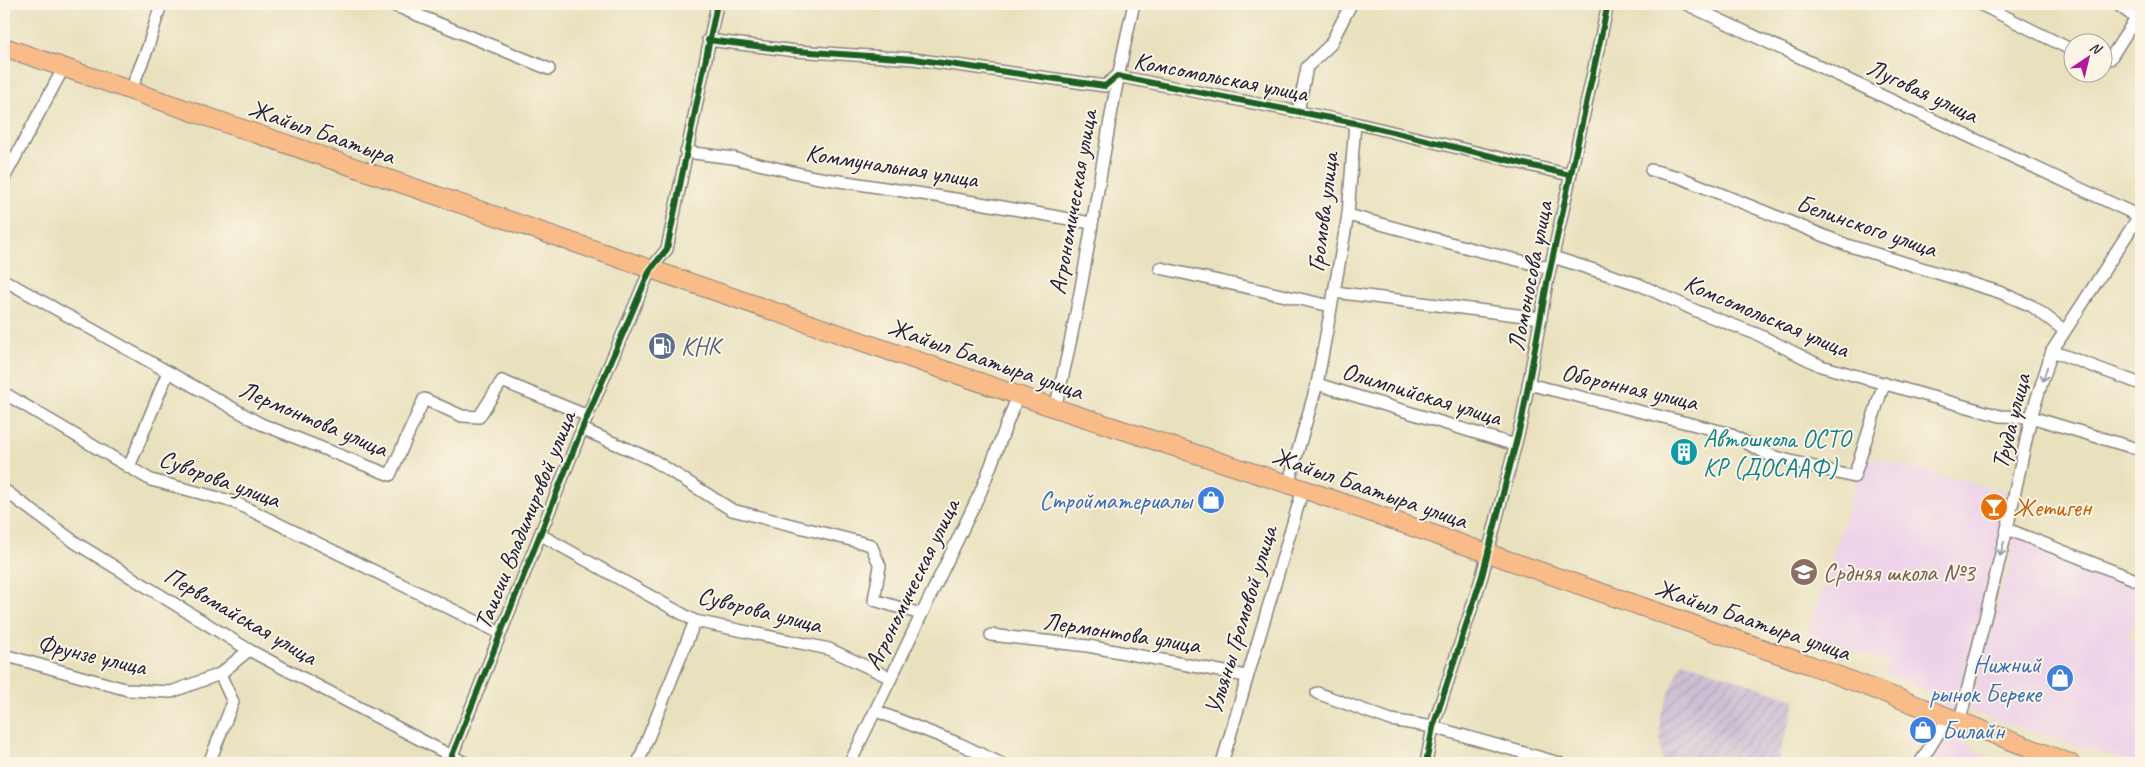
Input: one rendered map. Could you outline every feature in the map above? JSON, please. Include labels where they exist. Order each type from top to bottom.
[{"type":"highway","name":"Жайыл Баатыра","points":[[4,47],[63,69],[650,270]]},
{"type":"highway","name":"Жайыл Баатыра улица","points":[[650,270],[1055,408],[1296,487],[1487,555],[1810,665],[2070,763]]},
{"type":"street","points":[[130,92],[147,50],[161,4]]},
{"type":"street","points":[[391,4],[549,69]]},
{"type":"street","points":[[650,270],[667,249],[716,4]]},
{"type":"street","name":"Агрономическая улица","points":[[1055,408],[1068,360],[1117,76],[1134,4]]},
{"type":"street","points":[[1298,112],[1307,67],[1330,45],[1350,4]]},
{"type":"street","name":"Ломоносова улица","points":[[1426,763],[1433,727],[1487,555],[1515,445],[1551,262],[1608,4]]},
{"type":"street","name":"Луговая улица","points":[[1686,4],[2141,215]]},
{"type":"street","points":[[1980,4],[2062,45]]},
{"type":"street","points":[[2112,56],[2139,19],[2117,4]]},
{"type":"street","name":"Комсомольская улица","points":[[708,40],[743,45],[914,59],[1105,86],[1117,76],[1354,123],[1570,175]]},
{"type":"street","points":[[4,178],[63,69]]},
{"type":"street","name":"Громова улица","points":[[1296,487],[1348,215],[1354,123]]},
{"type":"street","name":"Коммунальная улица","points":[[686,152],[733,158],[814,177],[1091,222]]},
{"type":"street","name":"Белинского улица","points":[[1651,170],[1679,177],[1847,246],[1999,292],[2032,306],[2064,330]]},
{"type":"street","name":"Комсомольская улица","points":[[1348,215],[1472,249],[1551,262],[1638,284],[1701,314],[1759,335],[1821,366],[2000,416],[2031,417],[2141,450]]},
{"type":"street","name":"Труда улица","points":[[1920,763],[1936,739],[1954,718],[2007,529],[2031,417],[2052,351],[2141,215]]},
{"type":"street","name":"Громова улица","points":[[1160,268],[1331,306]]},
{"type":"street","name":"Таисии Владимировой улица","points":[[451,760],[500,632],[541,536],[582,429],[650,270]]},
{"type":"street","name":"Лермонтова улица","points":[[4,280],[261,424],[390,475],[424,399],[462,416],[479,417],[502,381],[588,416]]},
{"type":"street","points":[[1334,292],[1540,318]]},
{"type":"street","points":[[2052,351],[2141,384]]},
{"type":"street","points":[[129,467],[168,372]]},
{"type":"street","name":"Оборонная улица","points":[[1528,384],[1728,432],[1771,456],[1854,477],[1884,383]]},
{"type":"street","name":"Олимпийская улица","points":[[1317,384],[1515,445]]},
{"type":"street","name":"Суворова улица","points":[[4,394],[152,480],[234,502],[500,632]]},
{"type":"street","name":"Агрономическая улица","points":[[850,763],[981,491],[1018,395]]},
{"type":"street","points":[[582,429],[654,460],[732,510],[871,545],[880,566],[874,600],[921,614]]},
{"type":"street","name":"Ульяны Громовой улица","points":[[1222,763],[1296,487]]},
{"type":"street","name":"Первомайская улица","points":[[4,490],[76,543],[249,650],[451,760],[465,763]]},
{"type":"street","points":[[2007,529],[2141,582]]},
{"type":"street","name":"Суворова улица","points":[[541,536],[695,621],[829,649],[891,678]]},
{"type":"street","points":[[638,763],[695,621]]},
{"type":"street","name":"Лермонтова улица","points":[[990,635],[1088,646],[1246,676]]},
{"type":"street","name":"Фрунзе улица","points":[[4,655],[128,690],[171,692],[220,674],[249,650]]},
{"type":"street","points":[[209,763],[234,702],[220,674]]},
{"type":"street","points":[[1317,692],[1391,720],[1433,727],[1559,763]]},
{"type":"street","points":[[876,711],[960,744],[1000,763]]},
{"type":"shaded area","points":[[1865,456],[2012,493],[1953,711],[1934,703],[1935,694],[1886,674],[1889,663],[1807,634]]},
{"type":"shaded area","name":"Нижний рынок Береке","points":[[2017,534],[2134,587],[2132,591],[2141,594],[2129,640],[2141,645],[2141,763],[2133,763],[1969,711]]},
{"type":"shaded area","points":[[1682,661],[1796,700],[1777,763],[1661,763],[1660,717]]},
{"type":"shaded area","points":[[1943,731],[1997,763],[1922,763]]},
{"type":"cycle path","points":[[449,763],[582,429],[650,270],[667,249],[717,4]]},
{"type":"cycle path","points":[[1426,763],[1433,727],[1482,576],[1522,419],[1547,283],[1608,4]]},
{"type":"cycle path","points":[[708,40],[796,51],[914,59],[1105,86],[1117,76],[1355,123],[1570,175]]},
{"type":"place","name":"КНК","points":[[662,346]]},
{"type":"place","name":"Автошкола ОСТО КР (ДОСААФ)","points":[[1684,452]]},
{"type":"place","name":"Стройматериалы","points":[[1211,500]]},
{"type":"place","name":"Жетиген","points":[[1994,507]]},
{"type":"place","name":"Срдняя школа №3","points":[[1804,572]]},
{"type":"place","name":"Нижний рынок Береке","points":[[2060,678]]},
{"type":"place","name":"Билайн","points":[[1923,730]]}]
